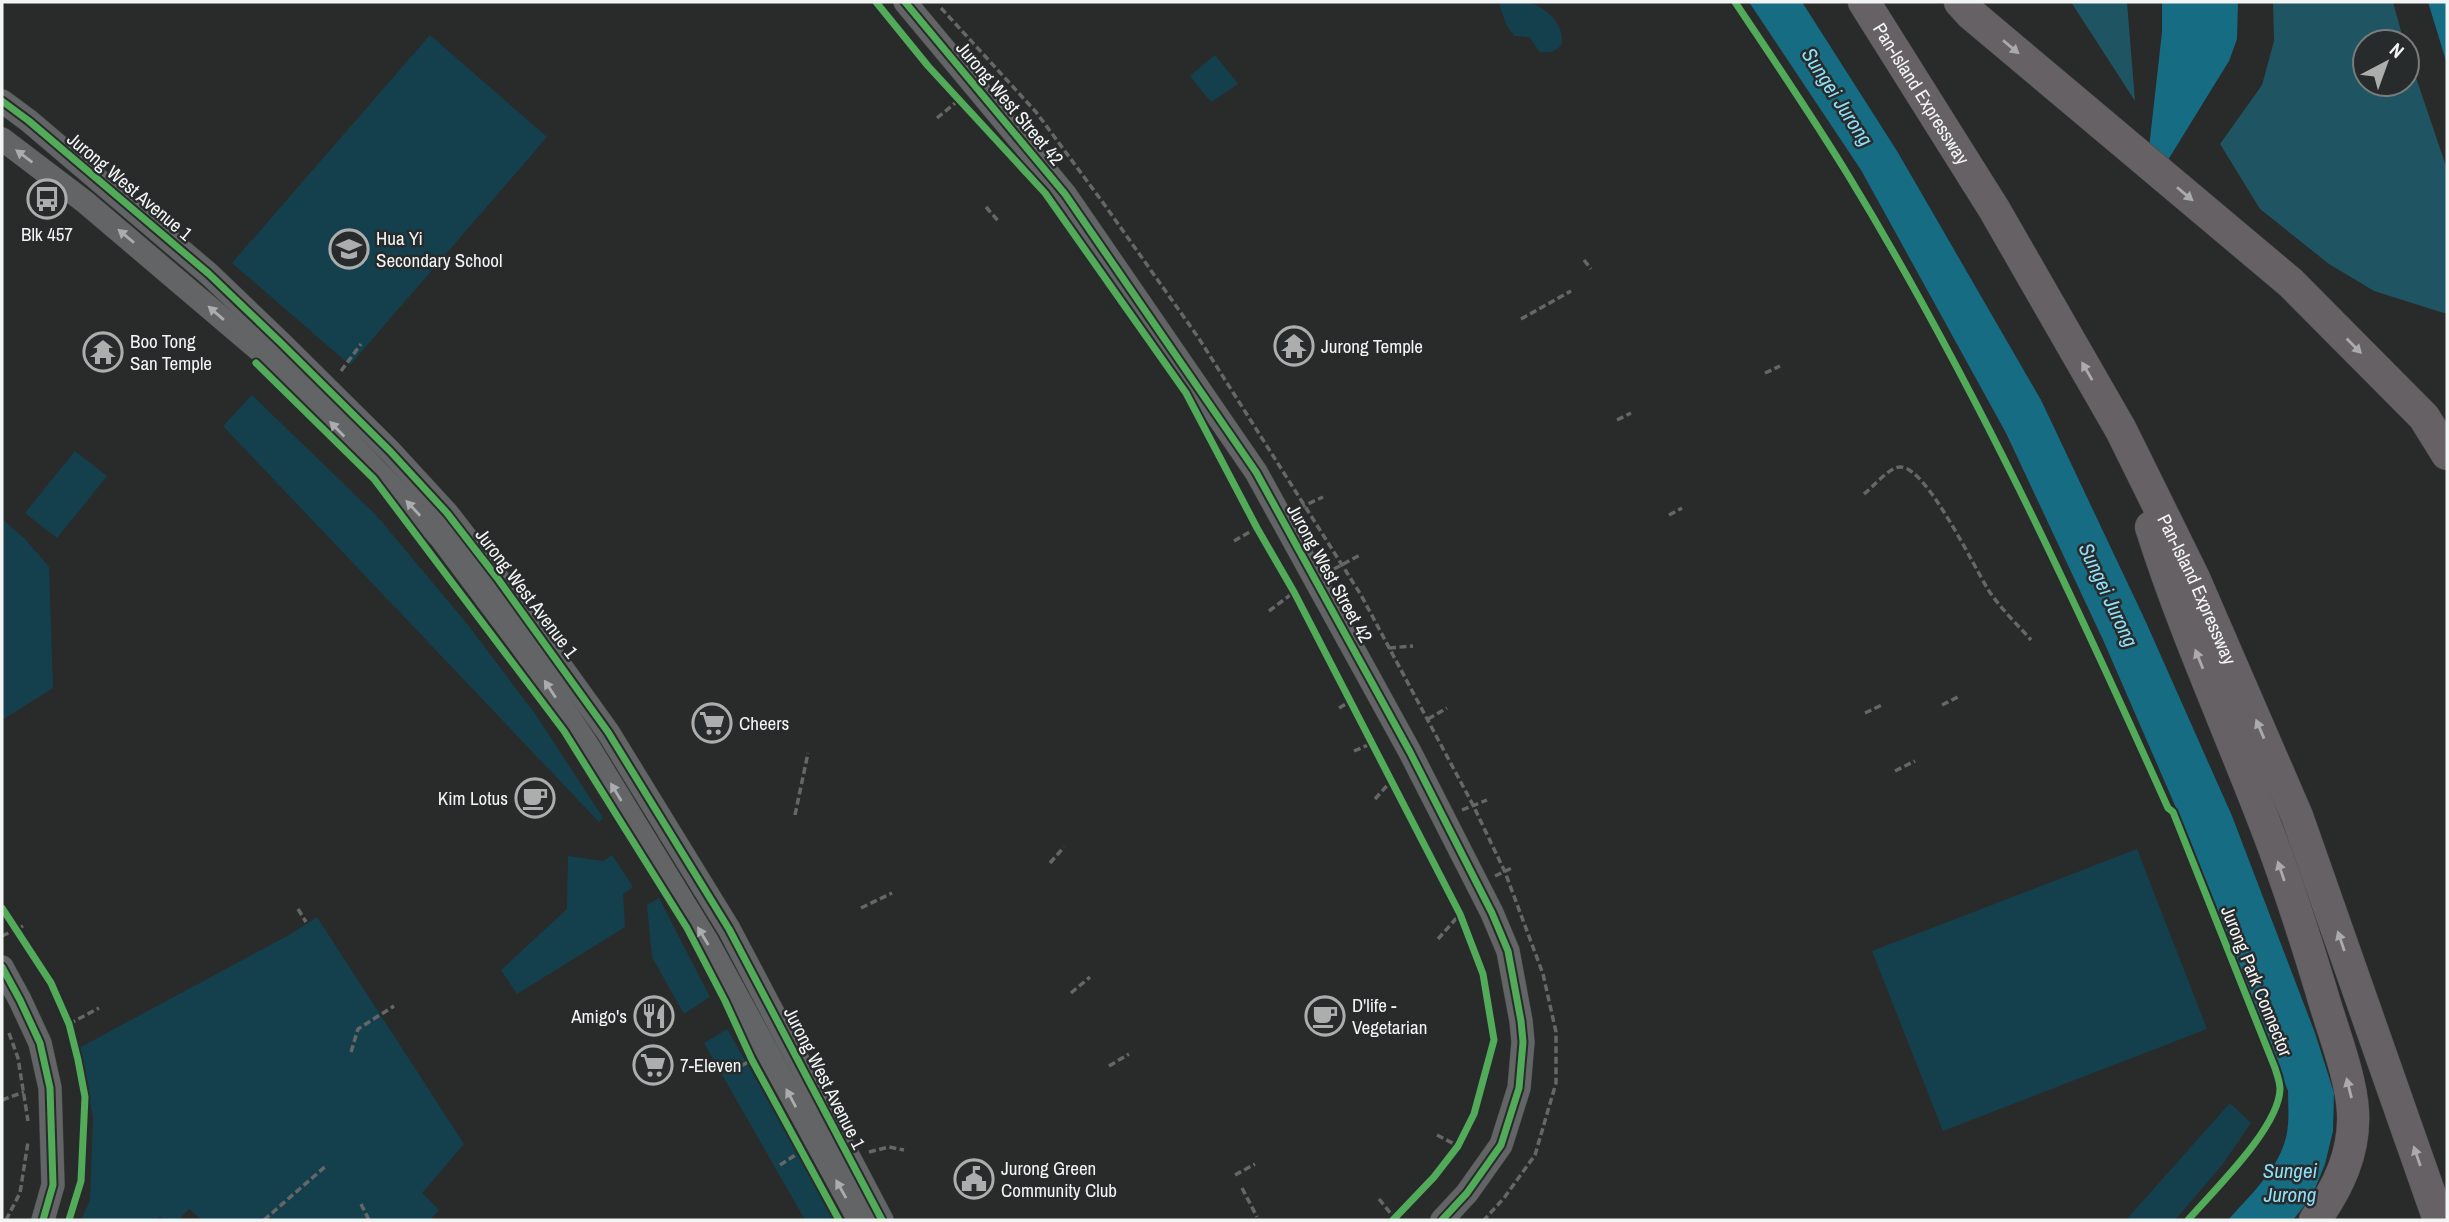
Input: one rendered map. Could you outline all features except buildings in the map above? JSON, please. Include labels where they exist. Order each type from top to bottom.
[{"type":"highway","name":"Pan-Island Expressway","points":[[1864,2],[1994,209],[2121,430],[2194,578],[2297,816],[2440,1220]]},
{"type":"highway","points":[[1961,2],[1971,14],[2291,283],[2424,417],[2447,454]]},
{"type":"highway","points":[[2121,430],[2171,590],[2270,838],[2310,953],[2348,1084],[2353,1113],[2349,1155],[2332,1196],[2315,1220]]},
{"type":"street","name":"Jurong West Street 42","points":[[905,2],[1065,194],[1256,472],[1445,819],[1492,913],[1508,951],[1515,982],[1523,1042],[1519,1088],[1501,1145],[1467,1193],[1442,1220]]},
{"type":"street","name":"Jurong West Avenue 1","points":[[2,101],[209,274],[390,451],[447,513],[552,651],[608,732],[668,827],[759,983],[882,1220]]},
{"type":"street","name":"Jurong West Avenue 1","points":[[2,139],[85,202],[265,355],[441,538],[521,645],[616,792],[707,941],[859,1220]]},
{"type":"street","points":[[2,967],[40,1043],[50,1088],[52,1185],[43,1220]]},
{"type":"path","points":[[1735,2],[1849,176],[1931,320],[2049,548],[2178,825]]},
{"type":"path","points":[[951,91],[967,109]]},
{"type":"path","points":[[937,118],[959,100]]},
{"type":"path","points":[[986,207],[999,222]]},
{"type":"path","points":[[1584,260],[1591,269]]},
{"type":"path","points":[[1521,319],[1571,291]]},
{"type":"path","points":[[335,379],[360,344]]},
{"type":"path","points":[[1765,373],[1780,366]]},
{"type":"path","points":[[1618,420],[1631,413]]},
{"type":"path","points":[[1864,494],[1889,471],[1899,466],[1911,469],[1928,487],[1991,593],[2031,640]]},
{"type":"path","points":[[1669,515],[1682,508]]},
{"type":"path","points":[[1251,517],[1263,538]]},
{"type":"path","points":[[1288,581],[1300,604]]},
{"type":"path","points":[[1389,648],[1413,646]]},
{"type":"path","points":[[1344,689],[1356,712]]},
{"type":"path","points":[[1942,705],[1958,697]]},
{"type":"path","points":[[1339,708],[1351,701]]},
{"type":"path","points":[[1865,713],[1884,704]]},
{"type":"path","points":[[1428,719],[1447,708]]},
{"type":"path","points":[[1368,733],[1379,755]]},
{"type":"path","points":[[1354,751],[1373,743]]},
{"type":"path","points":[[795,815],[808,753]]},
{"type":"path","points":[[1895,771],[1915,761]]},
{"type":"path","points":[[1385,768],[1398,792]]},
{"type":"path","points":[[1375,799],[1392,780]]},
{"type":"path","points":[[1445,819],[1487,800]]},
{"type":"path","points":[[1050,863],[1064,847]]},
{"type":"path","points":[[861,908],[892,893]]},
{"type":"path","points":[[1454,902],[1465,926]]},
{"type":"path","points":[[298,909],[306,922]]},
{"type":"path","points":[[1438,939],[1460,914]]},
{"type":"path","points":[[9,919],[19,928],[23,940]]},
{"type":"path","points":[[2,936],[19,928]]},
{"type":"path","points":[[1072,993],[1090,977]]},
{"type":"path","points":[[351,1052],[358,1029],[394,1006]]},
{"type":"path","points":[[69,1024],[99,1008]]},
{"type":"path","points":[[64,1014],[72,1036]]},
{"type":"path","points":[[6,1023],[18,1058],[28,1124]]},
{"type":"path","points":[[747,1048],[758,1071]]},
{"type":"path","points":[[1109,1066],[1129,1054]]},
{"type":"path","points":[[732,1071],[752,1060]]},
{"type":"path","points":[[2,1100],[18,1093]]},
{"type":"path","points":[[6,1220],[20,1193],[30,1134]]},
{"type":"path","points":[[1437,1135],[1458,1146]]},
{"type":"path","points":[[1450,1156],[1464,1135]]},
{"type":"path","points":[[795,1140],[808,1163]]},
{"type":"path","points":[[867,1152],[889,1147],[904,1150]]},
{"type":"path","points":[[780,1165],[802,1151]]},
{"type":"path","points":[[1235,1175],[1255,1164]]},
{"type":"path","points":[[264,1220],[327,1165]]},
{"type":"path","points":[[1242,1188],[1257,1217]]},
{"type":"path","points":[[1379,1199],[1394,1220],[1403,1210]]},
{"type":"path","points":[[361,1204],[369,1220]]},
{"type":"shaded area","points":[[1526,2],[1547,12],[1561,31],[1561,46],[1552,52],[1540,52],[1529,37],[1514,36],[1506,24],[1499,4]]},
{"type":"shaded area","points":[[2071,2],[2127,2],[2135,101]]},
{"type":"shaded area","points":[[2273,2],[2393,2],[2400,28],[2351,28],[2351,98],[2421,98],[2421,92],[2447,169],[2447,314],[2374,291],[2329,264],[2260,209],[2220,144],[2262,85],[2274,41]]},
{"type":"shaded area","points":[[430,35],[547,137],[350,365],[232,263]]},
{"type":"shaded area","points":[[1215,55],[1238,84],[1211,102],[1190,76]]},
{"type":"shaded area","points":[[252,395],[376,515],[468,625],[536,715],[603,818],[599,822],[223,426]]},
{"type":"shaded area","points":[[75,451],[107,476],[57,538],[25,513]]},
{"type":"shaded area","points":[[2,519],[25,539],[49,567],[53,688],[2,720]]},
{"type":"shaded area","points":[[2137,849],[2207,1029],[1943,1131],[1872,951]]},
{"type":"shaded area","points":[[612,855],[633,887],[623,894],[625,927],[517,994],[501,970],[567,909],[568,856],[603,861]]},
{"type":"shaded area","points":[[659,898],[710,997],[684,1014],[652,957],[647,905]]},
{"type":"shaded area","points":[[317,917],[464,1144],[422,1193],[439,1210],[430,1220],[202,1220],[189,1209],[178,1220],[164,1220],[160,1216],[156,1220],[81,1220],[90,1200],[93,1117],[79,1048],[289,935]]},
{"type":"shaded area","points":[[727,1029],[837,1220],[805,1220],[704,1043]]},
{"type":"shaded area","points":[[2230,1103],[2251,1123],[2222,1165],[2175,1220],[2126,1220]]},
{"type":"water","name":"Sungei Jurong","points":[[1749,2],[1802,2],[1897,151],[2041,400],[2145,620],[2232,816],[2315,1033],[2334,1093],[2333,1131],[2325,1164],[2312,1196],[2293,1220],[2228,1220],[2257,1188],[2281,1152],[2288,1124],[2288,1091],[2187,833],[2104,642],[2006,433],[1861,170]]},
{"type":"water","points":[[2162,2],[2238,2],[2237,39],[2229,61],[2163,168],[2149,148],[2162,32]]},
{"type":"water","points":[[2428,2],[2447,2],[2447,64]]},
{"type":"cycle path","points":[[876,2],[928,66],[1045,193],[1186,393],[1294,592],[1460,914],[1483,974],[1494,1040],[1474,1114],[1458,1146],[1434,1177],[1393,1220]]},
{"type":"cycle path","points":[[905,2],[1065,194],[1256,472],[1410,752],[1492,913],[1508,951],[1521,1021],[1523,1042],[1519,1088],[1501,1145],[1467,1193],[1442,1220]]},
{"type":"cycle path","name":"Jurong Park Connector","points":[[1735,2],[1848,175],[1893,251],[1978,407],[2057,566],[2168,808],[2173,812],[2275,1068],[2280,1089],[2277,1105],[2269,1122],[2243,1158],[2188,1220]]},
{"type":"cycle path","points":[[2,101],[209,274],[390,451],[447,513],[608,732],[729,929],[882,1220]]},
{"type":"cycle path","points":[[256,363],[374,479],[564,731],[687,928],[752,1060],[839,1220]]},
{"type":"cycle path","points":[[2,908],[51,983],[69,1024],[78,1060],[85,1097],[81,1181],[69,1220]]},
{"type":"cycle path","points":[[2,967],[40,1043],[50,1088],[53,1185],[43,1220]]},
{"type":"place","name":"Blk 457","points":[[47,199]]},
{"type":"place","name":"Hua Yi Secondary School","points":[[349,249]]},
{"type":"place","name":"Jurong Temple","points":[[1294,346]]},
{"type":"place","name":"Boo Tong San Temple","points":[[103,352]]},
{"type":"place","name":"Cheers","points":[[712,723]]},
{"type":"place","name":"Kim Lotus","points":[[535,798]]},
{"type":"place","name":"Amigo's","points":[[654,1016]]},
{"type":"place","name":"D'life - Vegetarian","points":[[1325,1016]]},
{"type":"place","name":"7-Eleven","points":[[653,1065]]},
{"type":"place","name":"Jurong Green Community Club","points":[[974,1179]]}]
